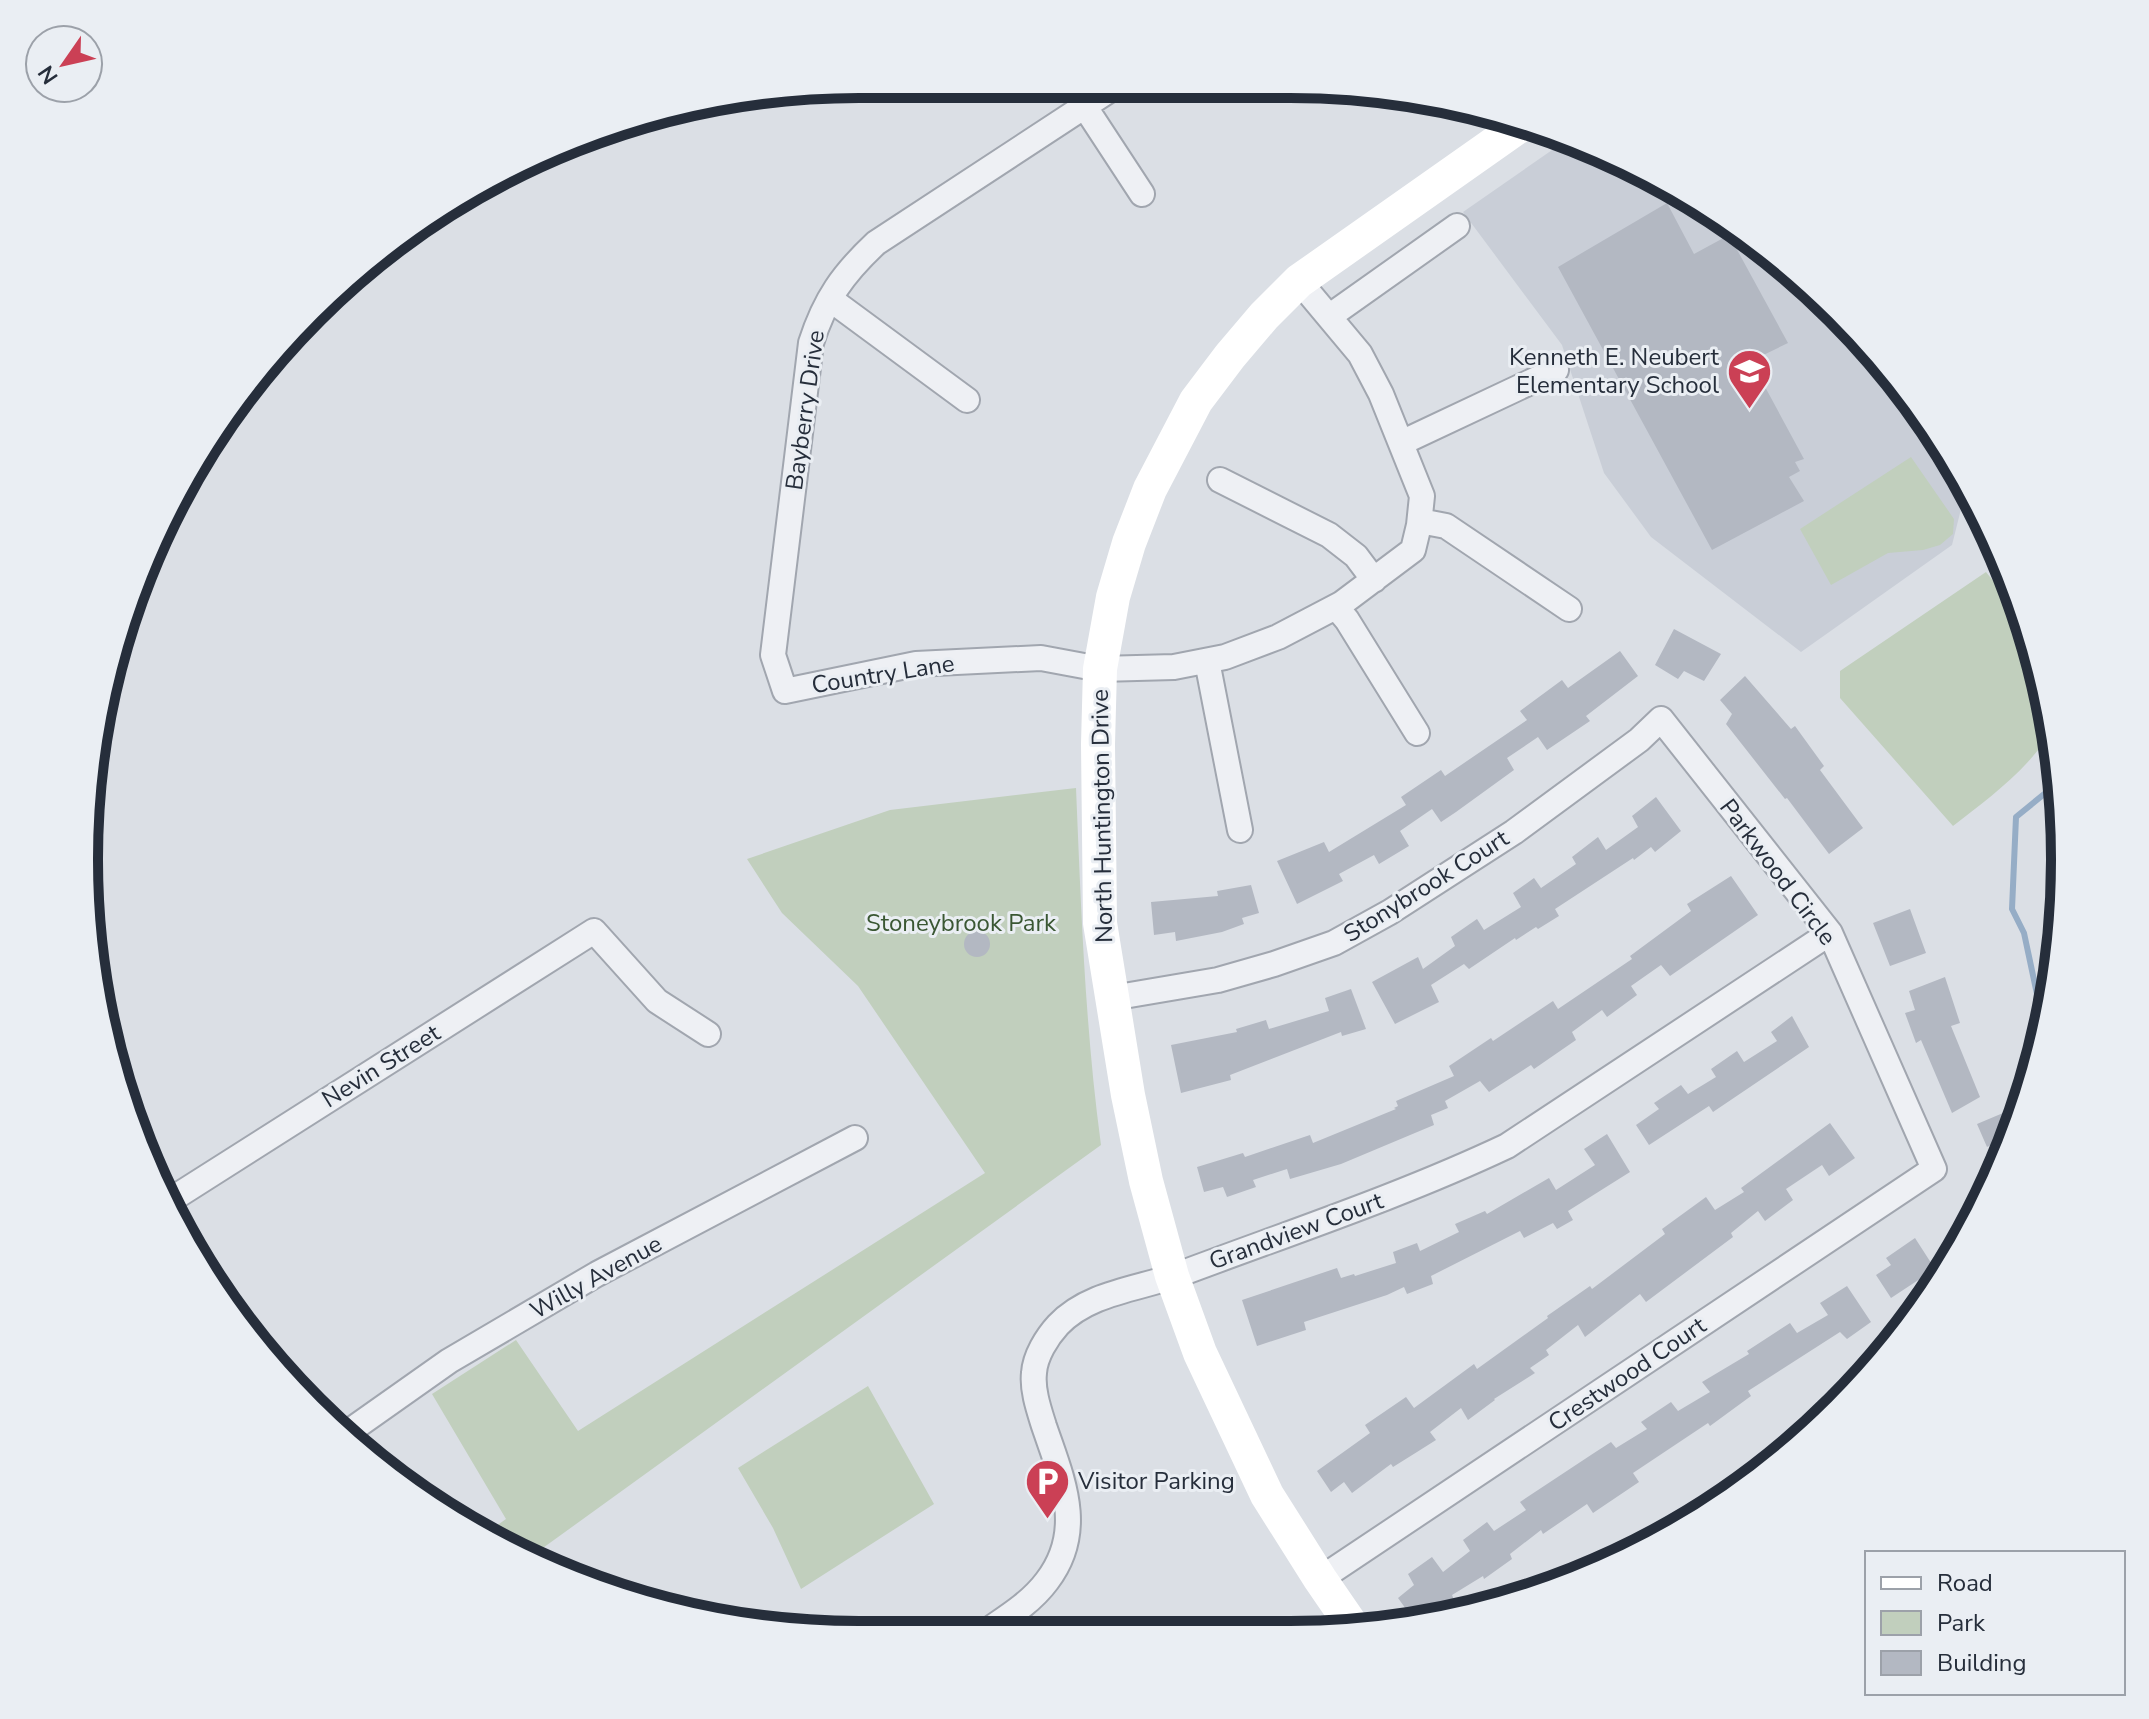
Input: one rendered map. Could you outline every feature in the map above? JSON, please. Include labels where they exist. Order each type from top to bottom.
[{"type":"street","name":"Bayberry Drive","points":[[785,691],[773,655],[811,343],[819,318],[841,279],[876,243],[1098,98]]},
{"type":"street","points":[[1085,107],[1142,194]]},
{"type":"street","name":"North Huntington Drive","points":[[1347,1618],[1267,1495],[1200,1353],[1172,1276],[1146,1181],[1128,1095],[1100,923],[1100,669],[1113,597],[1129,543],[1150,489],[1196,401],[1264,316],[1299,281],[1512,131]]},
{"type":"street","points":[[1330,316],[1457,226]]},
{"type":"street","name":"Country Lane","points":[[785,691],[916,664],[1041,658],[1100,669],[1174,667],[1225,657],[1278,637],[1336,607],[1413,550],[1422,496],[1381,394],[1360,354],[1299,281]]},
{"type":"street","points":[[830,299],[967,400]]},
{"type":"street","points":[[1401,443],[1556,370]]},
{"type":"street","points":[[1220,480],[1329,535],[1356,556],[1374,580]]},
{"type":"street","points":[[1420,521],[1446,526],[1569,609]]},
{"type":"street","points":[[1336,607],[1417,733]]},
{"type":"street","points":[[1207,661],[1240,830]]},
{"type":"street","name":"Stonybrook Court","points":[[1112,998],[1218,980],[1334,943],[1390,912],[1514,832],[1639,740],[1661,719]]},
{"type":"street","name":"Parkwood Circle","points":[[1661,719],[1830,933],[1934,1169]]},
{"type":"street","name":"Nevin Street","points":[[177,1196],[594,931],[657,1001],[708,1034]]},
{"type":"street","name":"Grandview Court","points":[[1002,1621],[1046,1583],[1064,1547],[1068,1503],[1037,1405],[1034,1372],[1045,1342],[1060,1323],[1084,1305],[1172,1276],[1449,1173],[1507,1146],[1830,933]]},
{"type":"street","name":"Willy Avenue","points":[[353,1429],[449,1361],[597,1274],[855,1138]]},
{"type":"street","name":"Crestwood Court","points":[[1320,1579],[1934,1169]]},
{"type":"shaded area","name":"Kenneth E. Neubert Elementary School","points":[[1557,147],[1626,177],[1713,226],[1792,287],[1862,357],[1894,396],[1923,436],[1962,504],[1952,545],[1801,652],[1651,537],[1604,473],[1562,345],[1463,212]]},
{"type":"green space","points":[[1911,457],[1954,519],[1953,534],[1940,545],[1923,550],[1888,553],[1831,585],[1800,529]]},
{"type":"green space","points":[[1986,572],[2002,592],[2011,615],[2025,662],[2042,746],[1994,794],[1953,826],[1840,698],[1840,671]]},
{"type":"green space","name":"Stoneybrook Park","points":[[1076,788],[1087,1012],[1101,1145],[540,1550],[495,1527],[506,1519],[432,1394],[516,1340],[578,1431],[985,1173],[858,986],[782,913],[747,859],[890,810]]},
{"type":"green space","points":[[868,1386],[934,1504],[801,1589],[773,1528],[738,1468]]},
{"type":"building","points":[[1667,203],[1694,254],[1727,236],[1731,239],[1788,343],[1751,361],[1804,459],[1795,462],[1800,471],[1789,477],[1804,501],[1712,550],[1558,267]]},
{"type":"building","points":[[1674,629],[1721,654],[1704,681],[1684,671],[1678,679],[1655,665]]},
{"type":"building","points":[[1620,651],[1638,676],[1586,716],[1590,721],[1547,750],[1538,737],[1507,758],[1514,770],[1456,812],[1441,822],[1432,809],[1400,831],[1409,846],[1379,864],[1374,855],[1339,874],[1343,881],[1297,904],[1277,861],[1324,842],[1329,852],[1406,805],[1401,797],[1441,770],[1445,776],[1527,720],[1520,711],[1562,680],[1568,688]]},
{"type":"building","points":[[1745,676],[1791,729],[1795,726],[1824,766],[1820,770],[1863,828],[1829,854],[1726,724],[1732,714],[1720,700]]},
{"type":"building","points":[[1656,797],[1681,831],[1655,852],[1651,847],[1555,909],[1559,916],[1538,929],[1536,927],[1515,938],[1469,969],[1464,964],[1431,985],[1439,1002],[1395,1024],[1372,982],[1418,957],[1423,969],[1455,946],[1451,937],[1477,919],[1484,930],[1521,907],[1513,893],[1534,878],[1541,888],[1576,864],[1572,857],[1598,837],[1606,850],[1638,827],[1632,816]]},
{"type":"building","points":[[1731,876],[1758,915],[1670,976],[1661,965],[1631,986],[1637,995],[1607,1017],[1602,1010],[1572,1032],[1576,1040],[1534,1069],[1531,1065],[1489,1092],[1480,1081],[1445,1101],[1448,1108],[1431,1115],[1434,1125],[1341,1164],[1290,1179],[1287,1169],[1253,1180],[1256,1187],[1227,1197],[1223,1187],[1204,1192],[1197,1167],[1243,1153],[1245,1157],[1310,1135],[1313,1143],[1396,1109],[1396,1101],[1454,1076],[1449,1066],[1553,1001],[1558,1009],[1632,959],[1630,956],[1691,911],[1687,904]]},
{"type":"building","points":[[1251,885],[1259,913],[1242,918],[1244,924],[1222,932],[1176,941],[1175,932],[1154,935],[1151,902],[1218,896],[1217,891]]},
{"type":"building","points":[[1910,909],[1926,953],[1890,966],[1873,923]]},
{"type":"building","points":[[977,931],[986,935],[990,944],[986,953],[977,957],[968,953],[964,944],[968,935]]},
{"type":"building","points":[[1945,977],[1960,1023],[1951,1026],[1980,1097],[1952,1113],[1921,1040],[1916,1043],[1905,1013],[1915,1010],[1909,991]]},
{"type":"building","points":[[1351,989],[1366,1029],[1342,1036],[1341,1032],[1230,1075],[1231,1080],[1181,1093],[1171,1045],[1237,1032],[1236,1029],[1266,1020],[1269,1029],[1329,1011],[1325,998]]},
{"type":"building","points":[[1792,1016],[1809,1047],[1713,1112],[1709,1106],[1649,1145],[1636,1125],[1659,1109],[1654,1103],[1681,1085],[1688,1094],[1716,1077],[1711,1069],[1737,1051],[1744,1062],[1777,1041],[1771,1032]]},
{"type":"building","points":[[2008,1111],[1996,1144],[1987,1147],[1977,1124]]},
{"type":"building","points":[[1830,1123],[1855,1158],[1829,1176],[1822,1165],[1786,1189],[1793,1200],[1765,1221],[1758,1211],[1731,1233],[1733,1237],[1646,1302],[1640,1294],[1585,1337],[1578,1325],[1546,1350],[1549,1355],[1530,1368],[1535,1373],[1468,1420],[1461,1408],[1430,1432],[1436,1440],[1393,1467],[1391,1464],[1352,1493],[1344,1482],[1331,1492],[1317,1471],[1370,1433],[1365,1425],[1406,1397],[1414,1408],[1474,1364],[1477,1369],[1590,1286],[1592,1289],[1665,1234],[1662,1229],[1706,1197],[1715,1210],[1744,1192],[1741,1188]]},
{"type":"building","points":[[1607,1134],[1630,1172],[1568,1211],[1573,1220],[1557,1229],[1553,1223],[1524,1238],[1520,1231],[1431,1276],[1433,1284],[1407,1294],[1404,1287],[1304,1322],[1306,1330],[1257,1346],[1242,1300],[1337,1268],[1341,1278],[1396,1263],[1393,1252],[1417,1243],[1420,1251],[1459,1232],[1455,1224],[1485,1211],[1487,1214],[1549,1178],[1556,1190],[1595,1165],[1584,1149]]},
{"type":"building","points":[[1915,1238],[1933,1266],[1929,1273],[1891,1298],[1876,1275],[1891,1265],[1886,1258]]},
{"type":"building","points":[[1847,1286],[1871,1322],[1847,1339],[1840,1332],[1748,1391],[1751,1396],[1710,1426],[1708,1423],[1633,1473],[1639,1482],[1593,1513],[1587,1504],[1543,1534],[1541,1530],[1510,1554],[1512,1559],[1484,1579],[1483,1576],[1452,1595],[1455,1602],[1407,1611],[1398,1598],[1414,1585],[1408,1574],[1432,1557],[1443,1572],[1470,1551],[1463,1540],[1487,1522],[1494,1531],[1526,1510],[1520,1502],[1611,1442],[1616,1448],[1647,1429],[1641,1422],[1671,1402],[1678,1411],[1710,1392],[1702,1382],[1749,1354],[1747,1351],[1790,1323],[1797,1333],[1828,1315],[1820,1303]]},
{"type":"waterway","points":[[2038,997],[2024,933],[2012,909],[2016,817],[2047,792]]},
{"type":"place","name":"Kenneth E. Neubert Elementary School","points":[[1750,410]]},
{"type":"place","name":"Visitor Parking","points":[[1047,1520]]}]
